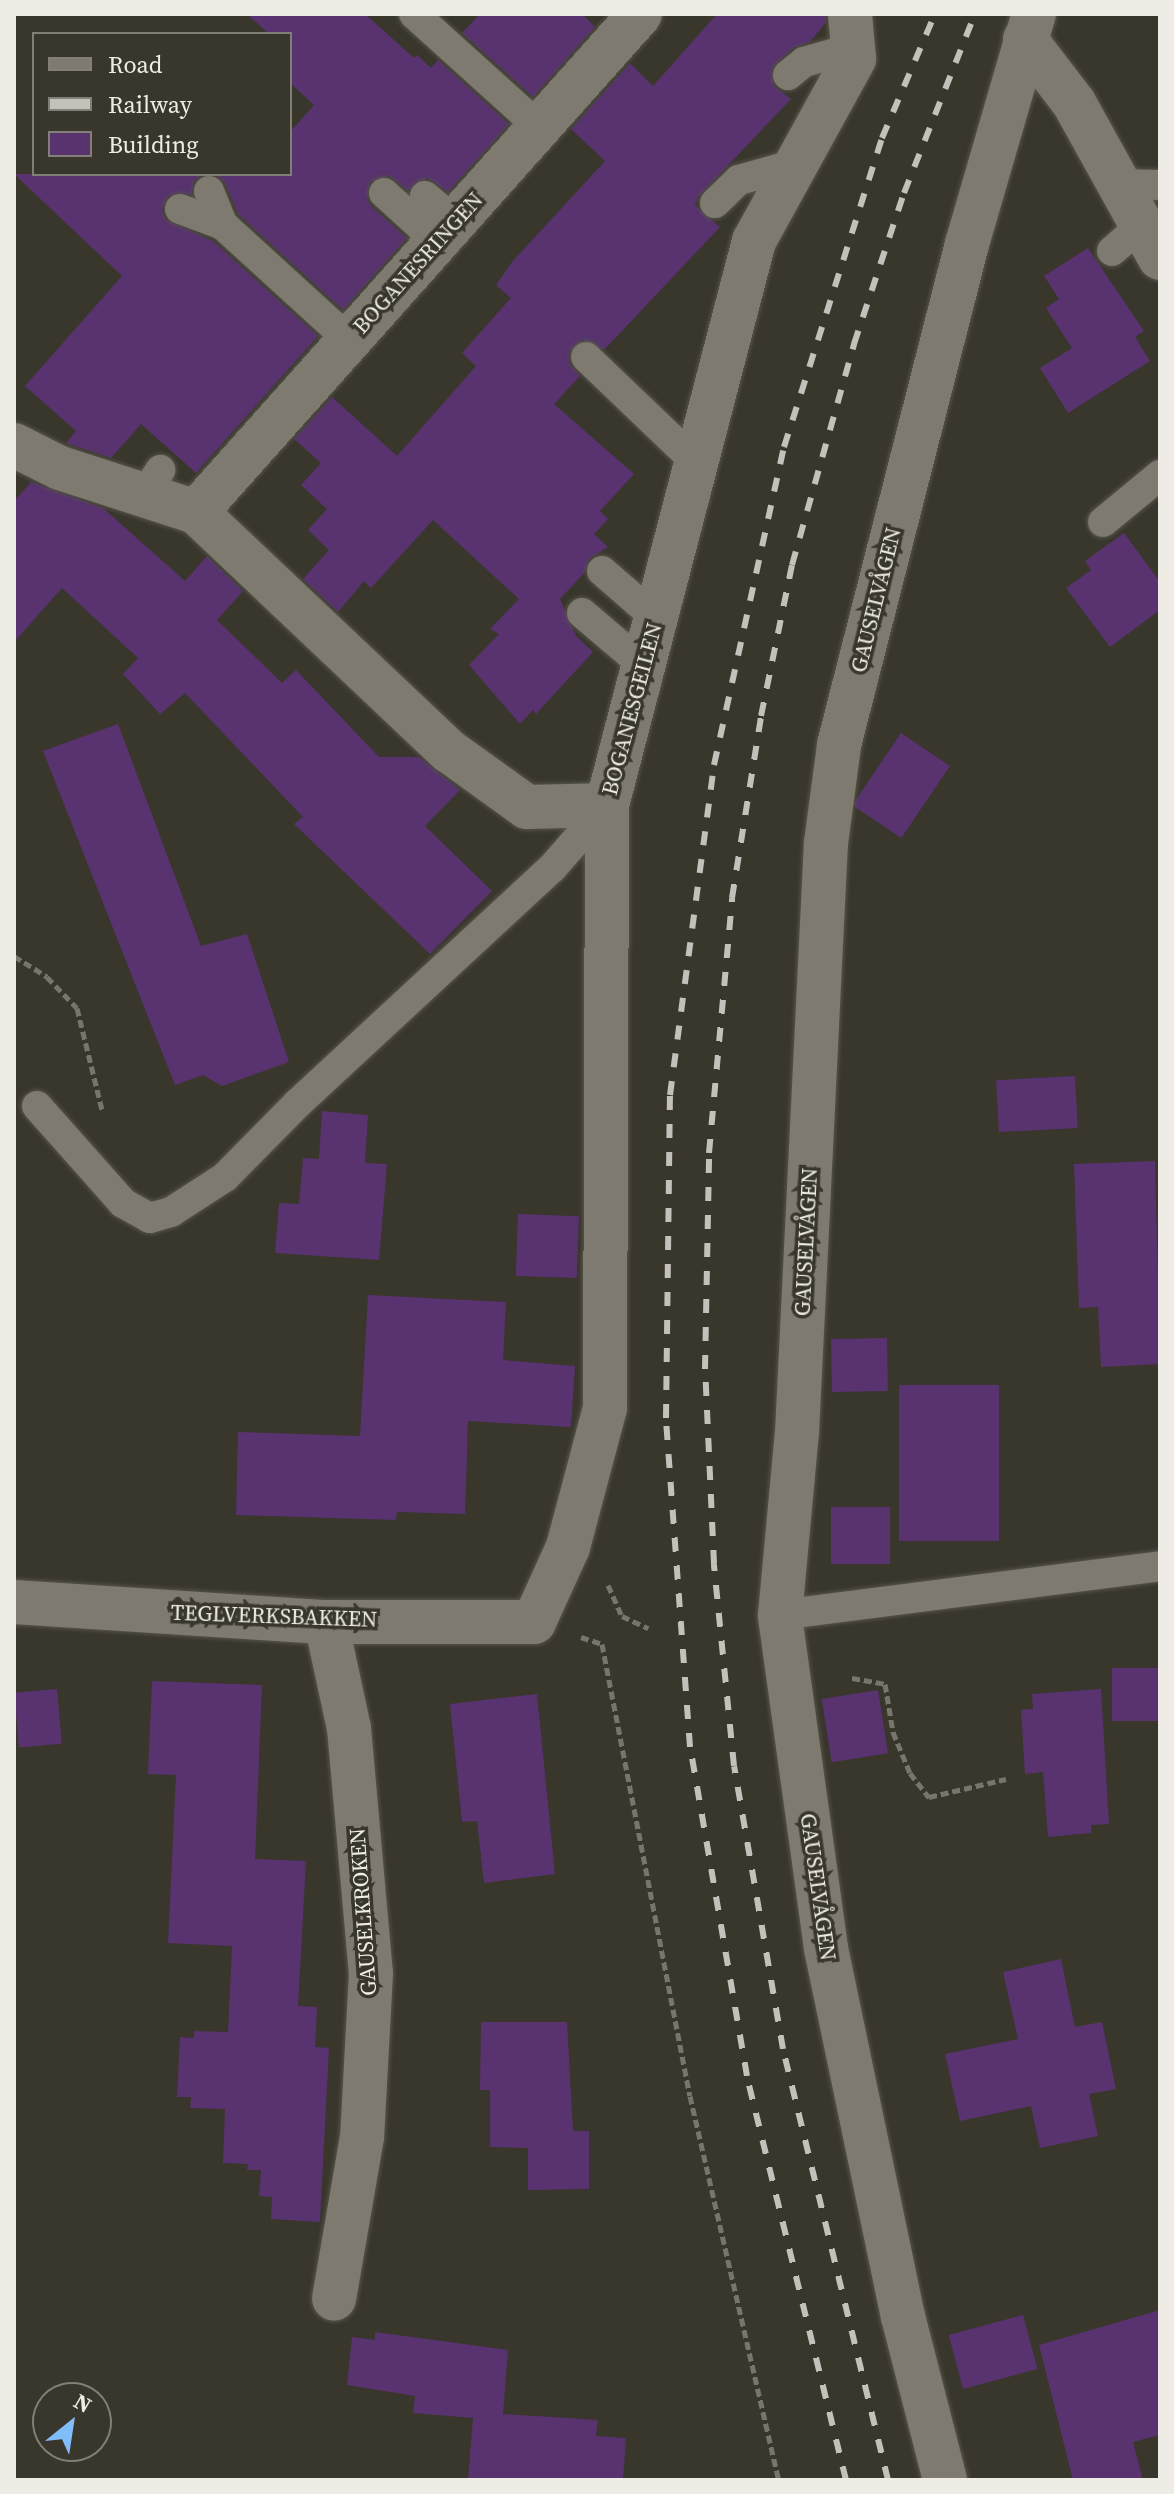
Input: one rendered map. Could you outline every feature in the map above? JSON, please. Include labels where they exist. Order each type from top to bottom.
[{"type":"street","name":"BOGANESRINGEN","points":[[196,512],[349,340],[439,220],[539,127],[628,18]]},
{"type":"street","points":[[1030,27],[1074,103],[1139,184],[1138,245]]},
{"type":"street","name":"GAUSELVÅGEN","points":[[945,2480],[903,2317],[826,1948],[780,1615],[797,1433],[826,843],[839,745],[1030,27]]},
{"type":"street","name":"BOGANESGEILEN","points":[[534,1622],[568,1547],[605,1408],[607,805],[754,241],[854,59],[851,31]]},
{"type":"street","points":[[14,445],[60,468],[152,483],[196,512],[449,751],[527,807],[607,805]]},
{"type":"street","name":"TEGLVERKSBAKKEN","points":[[14,1602],[326,1622],[534,1622]]},
{"type":"street","name":"GAUSELKROKEN","points":[[326,1622],[349,1728],[371,1973],[362,2137],[334,2299]]},
{"type":"lane","points":[[414,14],[539,127]]},
{"type":"lane","points":[[788,75],[851,31]]},
{"type":"lane","points":[[715,203],[739,180],[796,164]]},
{"type":"lane","points":[[209,191],[224,237]]},
{"type":"lane","points":[[384,193],[439,220]]},
{"type":"lane","points":[[180,209],[224,237],[349,340]]},
{"type":"lane","points":[[586,357],[696,462]]},
{"type":"lane","points":[[1103,522],[1160,475]]},
{"type":"lane","points":[[602,571],[655,617]]},
{"type":"lane","points":[[582,613],[643,665]]},
{"type":"lane","points":[[37,1106],[123,1203],[150,1218],[171,1212],[225,1177],[304,1097],[552,868],[607,805]]},
{"type":"lane","points":[[780,1615],[1160,1566]]},
{"type":"path","points":[[14,956],[47,977],[77,1008],[103,1117]]},
{"type":"path","points":[[534,1622],[602,1644],[690,2096],[779,2480]]},
{"type":"path","points":[[852,1678],[885,1684],[893,1732],[910,1773],[929,1797],[1006,1779]]},
{"type":"building","points":[[247,14],[365,14],[414,58],[417,55],[431,68],[438,60],[509,124],[448,192],[427,178],[408,191],[389,176],[370,182],[367,198],[371,206],[407,238],[343,310],[238,214],[225,183],[216,176],[292,176],[292,130],[314,105],[292,85],[292,32],[267,32]]},
{"type":"building","points":[[480,14],[582,14],[595,27],[533,97],[462,33]]},
{"type":"building","points":[[717,14],[825,14],[826,22],[810,42],[793,48],[772,68],[774,86],[791,99],[698,197],[695,205],[720,227],[604,350],[582,340],[569,352],[569,363],[580,376],[554,404],[634,474],[600,511],[608,519],[594,534],[608,547],[589,559],[585,572],[560,599],[576,636],[593,652],[536,714],[533,710],[520,724],[469,665],[499,634],[490,629],[519,599],[433,520],[371,588],[364,581],[338,612],[303,579],[329,550],[308,530],[327,509],[301,485],[321,463],[294,439],[332,397],[397,456],[476,366],[462,353],[511,298],[496,285],[512,262],[605,161],[571,129],[630,63],[653,86]]},
{"type":"building","points":[[14,174],[201,176],[194,181],[192,194],[168,196],[162,211],[166,220],[213,241],[318,336],[196,473],[141,424],[111,458],[66,443],[76,431],[25,386],[122,276]]},
{"type":"building","points":[[1088,248],[1144,331],[1135,337],[1150,361],[1068,413],[1040,368],[1072,348],[1046,308],[1059,299],[1044,276]]},
{"type":"building","points":[[31,482],[103,508],[185,581],[207,556],[243,591],[217,620],[282,683],[296,670],[379,757],[419,757],[460,790],[425,826],[492,891],[430,954],[294,824],[303,817],[185,693],[160,714],[123,674],[138,658],[62,588],[14,642],[14,501]]},
{"type":"building","points":[[1124,533],[1160,582],[1160,610],[1110,647],[1066,588],[1091,570],[1085,561]]},
{"type":"building","points":[[118,724],[201,946],[247,934],[289,1062],[222,1086],[203,1075],[175,1085],[43,751]]},
{"type":"building","points":[[901,733],[950,766],[901,838],[852,805]]},
{"type":"building","points":[[1075,1076],[1078,1128],[999,1132],[996,1080]]},
{"type":"building","points":[[322,1111],[368,1115],[365,1163],[387,1164],[379,1260],[275,1253],[279,1203],[299,1204],[303,1158],[319,1159]]},
{"type":"building","points":[[1155,1161],[1160,1364],[1101,1367],[1098,1307],[1079,1308],[1074,1164]]},
{"type":"building","points":[[518,1214],[579,1216],[577,1278],[516,1276]]},
{"type":"building","points":[[368,1295],[506,1302],[503,1360],[575,1366],[571,1427],[468,1421],[465,1514],[397,1512],[396,1520],[236,1515],[238,1432],[360,1436]]},
{"type":"building","points":[[887,1338],[888,1391],[832,1392],[831,1339]]},
{"type":"building","points":[[899,1385],[999,1385],[999,1541],[899,1541]]},
{"type":"building","points":[[831,1507],[890,1507],[890,1564],[831,1564]]},
{"type":"building","points":[[1112,1668],[1160,1668],[1160,1721],[1112,1721]]},
{"type":"building","points":[[152,1681],[262,1685],[255,1859],[306,1861],[298,2006],[317,2007],[315,2047],[329,2048],[320,2222],[271,2219],[272,2197],[259,2196],[261,2170],[247,2170],[248,2164],[223,2163],[225,2109],[190,2108],[191,2097],[177,2097],[180,2037],[194,2038],[194,2031],[228,2032],[232,1946],[168,1943],[176,1775],[148,1774]]},
{"type":"building","points":[[57,1689],[62,1744],[19,1748],[14,1693]]},
{"type":"building","points":[[1101,1689],[1109,1824],[1091,1825],[1091,1833],[1048,1837],[1043,1772],[1025,1774],[1021,1710],[1033,1709],[1032,1694]]},
{"type":"building","points":[[878,1690],[888,1753],[832,1762],[822,1699]]},
{"type":"building","points":[[537,1694],[555,1874],[484,1883],[477,1821],[462,1822],[450,1704]]},
{"type":"building","points":[[1061,1959],[1075,2027],[1102,2022],[1116,2089],[1089,2094],[1098,2136],[1040,2148],[1031,2106],[960,2121],[945,2054],[1018,2039],[1003,1972]]},
{"type":"building","points":[[481,2022],[567,2022],[573,2131],[589,2131],[589,2189],[528,2190],[528,2148],[490,2147],[490,2090],[480,2090]]},
{"type":"building","points":[[1160,2310],[1160,2435],[1133,2442],[1143,2480],[1073,2480],[1039,2345]]},
{"type":"building","points":[[1023,2315],[1037,2369],[963,2389],[949,2335]]},
{"type":"building","points":[[375,2332],[508,2350],[503,2414],[598,2420],[596,2436],[626,2438],[623,2480],[468,2480],[473,2418],[413,2413],[415,2396],[347,2385],[352,2337],[375,2340]]},
{"type":"railway","points":[[846,2480],[747,2076],[690,1747],[666,1418],[670,1095],[714,765],[784,447],[882,138],[935,14]]},
{"type":"railway","points":[[888,2480],[783,2049],[734,1766],[714,1564],[705,1369],[709,1153],[732,898],[761,716],[792,565],[854,344],[904,193],[975,14]]}]
